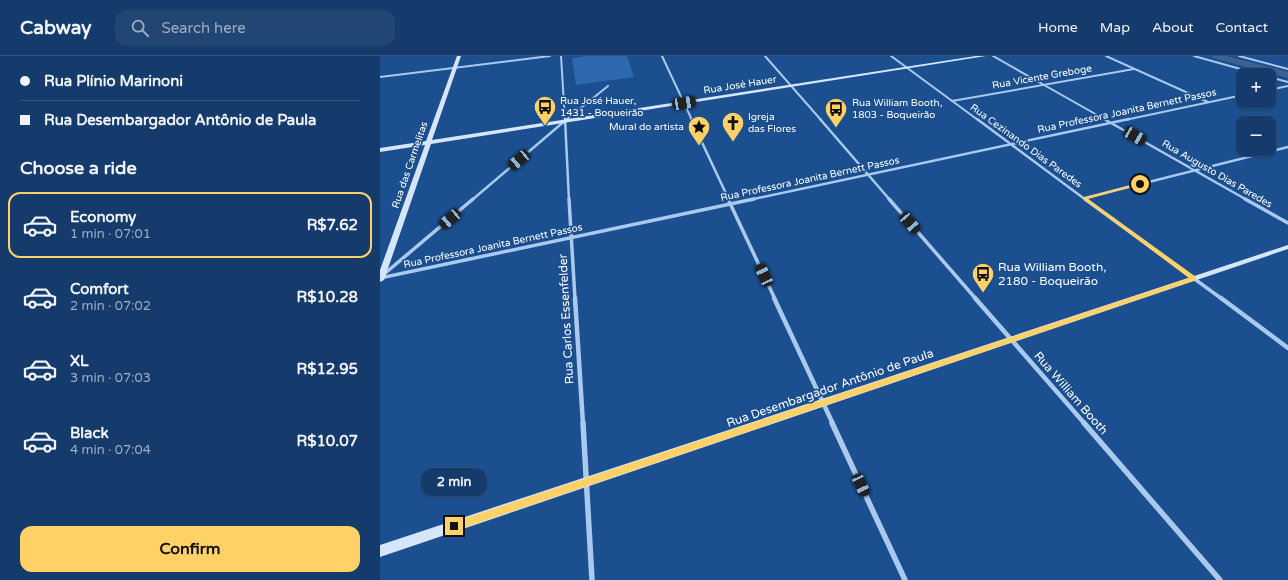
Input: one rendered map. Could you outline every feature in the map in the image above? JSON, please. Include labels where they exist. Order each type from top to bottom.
[{"type":"main road","name":"Rua das Carmelitas","points":[[380,278],[458,56]]},
{"type":"main road","name":"Rua José Hauer","points":[[380,150],[984,56]]},
{"type":"main road","name":"Rua Desembargador Antônio de Paula","points":[[380,551],[1288,247]]},
{"type":"street","points":[[380,77],[550,56]]},
{"type":"street","name":"Rua Carlos Essenfelder","points":[[561,56],[592,580]]},
{"type":"street","points":[[662,56],[905,580]]},
{"type":"street","name":"Rua William Booth","points":[[766,56],[1220,580]]},
{"type":"street","name":"Rua Cezinando Dias Paredes","points":[[891,56],[1288,348]]},
{"type":"street","name":"Rua Augusto Dias Paredes","points":[[992,56],[1288,223]]},
{"type":"street","points":[[1106,56],[1209,102]]},
{"type":"street","points":[[1194,56],[1237,68]]},
{"type":"street","points":[[1239,56],[1288,69]]},
{"type":"street","name":"Rua Vicente Greboge","points":[[952,101],[1134,69]]},
{"type":"street","points":[[1276,79],[1288,82]]},
{"type":"street","points":[[380,278],[608,86]]},
{"type":"street","points":[[1276,89],[1288,86]]},
{"type":"street","name":"Rua Professora Joanita Bernett Passos","points":[[380,278],[1236,96]]},
{"type":"street","points":[[1084,198],[1288,147]]},
{"type":"shaded area","points":[[586,56],[627,56],[634,77],[576,85],[572,58]]},
{"type":"waterway","points":[[1216,56],[1288,75]]},
{"type":"place","name":"Rua José Hauer, 1431 - Boqueirão","points":[[545,126]]},
{"type":"place","name":"Rua William Booth, 1803 - Boqueirão","points":[[836,128]]},
{"type":"place","name":"Igreja das Flores","points":[[733,142]]},
{"type":"place","name":"Mural do artista","points":[[699,146]]},
{"type":"place","name":"Rua William Booth, 2180 - Boqueirão","points":[[983,294]]},
{"type":"route","points":[[454,526],[1194,279],[1084,198],[1140,184]]}]
